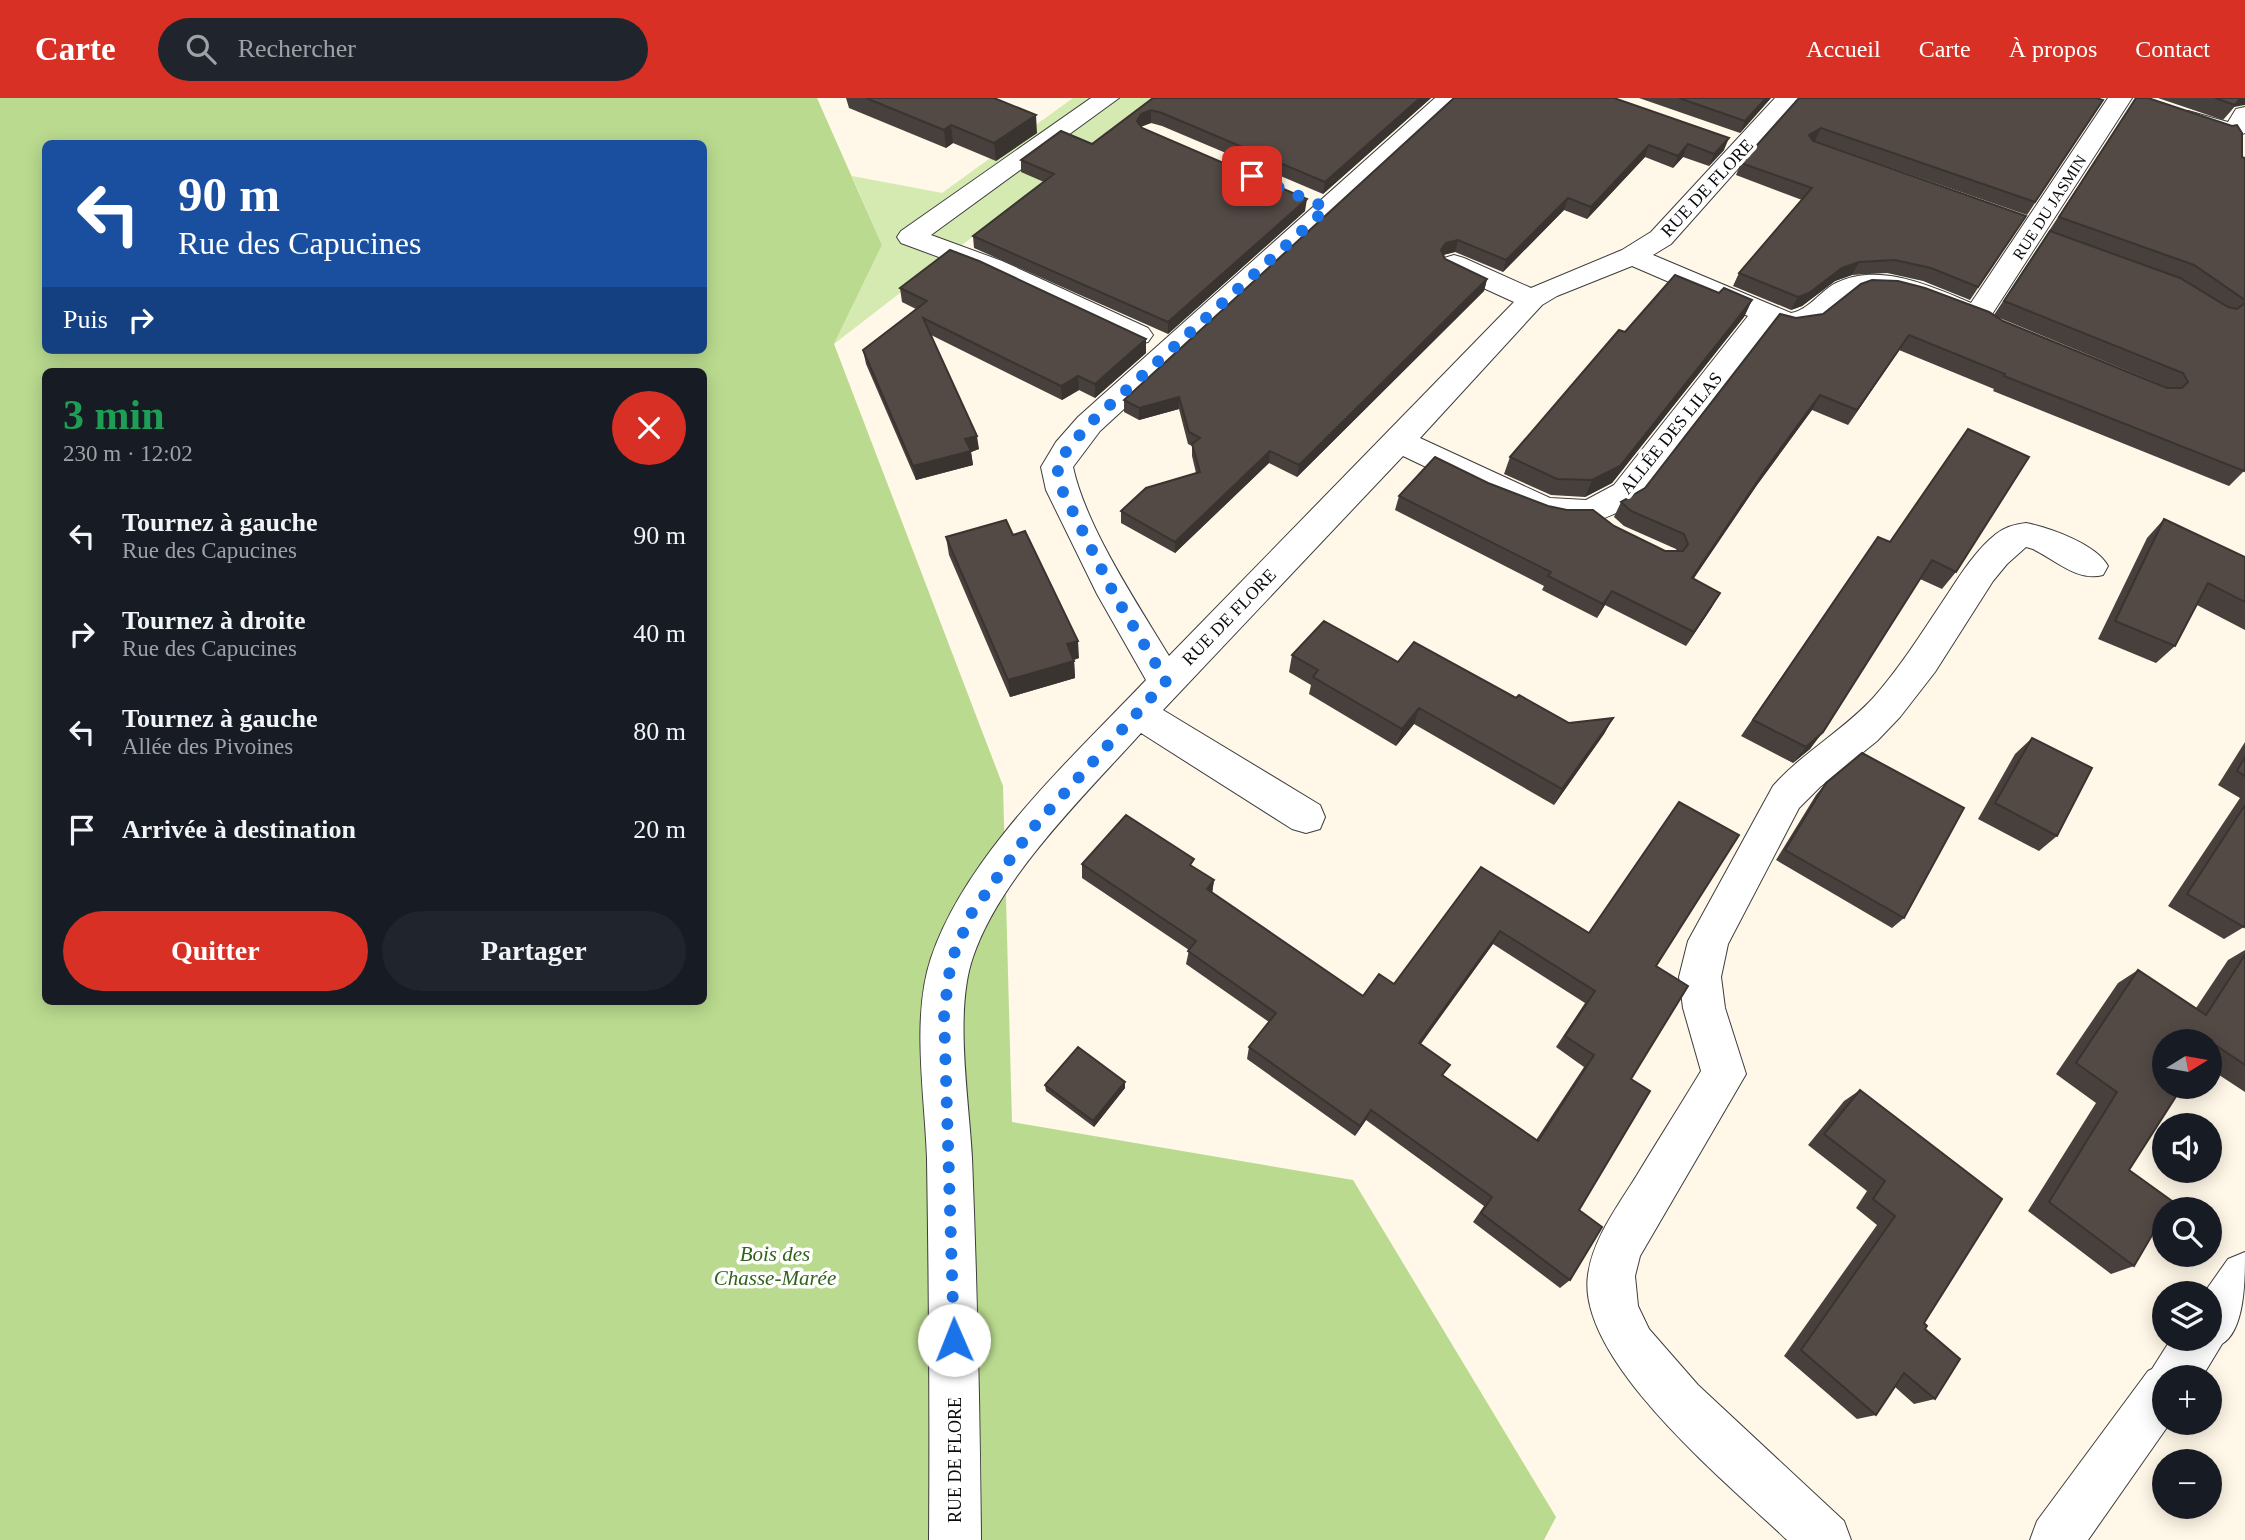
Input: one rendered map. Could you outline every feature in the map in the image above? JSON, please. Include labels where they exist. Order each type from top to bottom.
[{"type":"street","points":[[1107,98],[911,237],[992,267],[1169,349]]},
{"type":"street","points":[[1166,681],[1114,594],[1062,490],[1057,467],[1067,450],[1089,424],[1169,349],[1315,203],[1450,98]]},
{"type":"street","name":"RUE DE FLORE","points":[[955,1540],[954,1316],[944,1013],[951,961],[971,914],[1032,829],[1137,712],[1400,442],[1532,299],[1547,290],[1632,256],[1671,229],[1789,98]]},
{"type":"street","name":"RUE DU JASMIN","points":[[1766,313],[1788,322],[1806,321],[1845,290],[1866,284],[1886,284],[1977,316],[2128,99]]},
{"type":"street","points":[[2162,110],[2221,131],[2238,127],[2245,114]]},
{"type":"street","points":[[1719,138],[1746,146]]},
{"type":"street","points":[[1632,256],[1766,313]]},
{"type":"street","points":[[1454,264],[1532,299]]},
{"type":"street","name":"ALLÉE DES LILAS","points":[[1400,442],[1543,508],[1563,513],[1607,507],[1625,493],[1766,313]]},
{"type":"street","points":[[1825,1540],[1680,1403],[1632,1346],[1614,1310],[1611,1276],[1619,1247],[1724,1074],[1704,1008],[1700,976],[1708,941],[1786,797],[1800,779],[1874,721],[1920,664],[1995,553],[2015,536],[2026,534],[2048,542],[2091,566]]},
{"type":"street","points":[[1137,712],[1306,817]]},
{"type":"street","points":[[2222,1308],[2245,1276]]},
{"type":"street","points":[[2056,1540],[2152,1406]]},
{"type":"green space","name":"Bois des Chasse-Marée","points":[[0,98],[817,98],[882,245],[834,344],[1003,786],[1012,1122],[1353,1180],[1556,1517],[1544,1540],[0,1540]]},
{"type":"green space","points":[[1073,98],[1152,98],[834,344],[882,245],[852,176],[942,193]]},
{"type":"building","points":[[866,98],[994,98],[1036,115],[994,143],[951,125],[944,130]]},
{"type":"building","points":[[1153,98],[1420,98],[1325,182],[1162,113],[1151,110],[1141,114],[1137,121],[1142,128],[1307,199],[1168,322],[973,236],[1054,174],[1021,160],[1061,131],[1092,144]]},
{"type":"building","points":[[1454,98],[1614,98],[1729,138],[1714,154],[1688,144],[1678,156],[1649,145],[1591,207],[1568,198],[1506,260],[1458,240],[1446,243],[1441,250],[1445,259],[1487,279],[1299,465],[1270,451],[1175,542],[1121,511],[1146,488],[1200,472],[1192,444],[1200,438],[1189,432],[1179,397],[1139,408],[1124,400]]},
{"type":"building","points":[[1679,98],[1766,98],[1745,121]]},
{"type":"building","points":[[1799,98],[2103,100],[2035,202],[1821,128],[1809,135],[1813,141],[2026,216],[1978,287],[1931,268],[1895,260],[1859,262],[1842,268],[1809,293],[1798,297],[1739,273],[1812,188],[1741,163]]},
{"type":"building","points":[[2136,98],[2148,98],[2232,126],[2237,125],[2242,133],[2242,157],[2245,158],[2245,300],[2194,265],[2059,217]]},
{"type":"building","points":[[2215,98],[2240,98],[2235,105]]},
{"type":"building","points":[[2050,231],[2180,278],[2228,307],[2237,309],[2245,303],[2244,471],[2004,376],[2005,374],[1909,335],[1857,410],[1820,395],[1765,470],[1692,578],[1720,593],[1694,632],[1612,591],[1603,604],[1548,576],[1551,572],[1399,496],[1435,457],[1488,483],[1548,506],[1567,510],[1593,510],[1614,526],[1665,551],[1683,551],[1688,544],[1684,534],[1631,511],[1621,502],[1645,488],[1780,314],[1796,318],[1823,314],[1861,284],[1872,280],[1898,281],[1925,288],[1989,312],[2003,321],[2167,388],[2182,388],[2188,382],[2183,373],[2004,301]]},
{"type":"building","points":[[950,250],[1146,339],[1095,384],[1078,376],[1061,386],[923,318],[977,436],[965,439],[971,451],[913,466],[863,350],[927,301],[900,288]]},
{"type":"building","points":[[1675,275],[1719,293],[1724,288],[1752,300],[1620,466],[1592,480],[1557,479],[1510,457],[1619,330],[1625,332]]},
{"type":"building","points":[[1968,429],[2029,457],[1956,572],[1932,560],[1823,732],[1806,747],[1753,720],[1878,537],[1890,542]]},
{"type":"building","points":[[2164,519],[2245,557],[2245,602],[2208,583],[2175,646],[2115,621]]},
{"type":"building","points":[[1006,520],[1013,535],[1025,531],[1078,641],[1067,644],[1074,661],[1008,680],[946,537]]},
{"type":"building","points":[[1324,621],[1398,662],[1414,642],[1516,698],[1519,695],[1569,723],[1613,718],[1562,789],[1419,708],[1402,729],[1313,677],[1318,670],[1292,655]]},
{"type":"building","points":[[2032,738],[2092,768],[2057,836],[1995,803]]},
{"type":"building","points":[[1862,753],[1964,808],[1904,918],[1785,850],[1826,783]]},
{"type":"building","points":[[2245,757],[2245,776],[2237,771]]},
{"type":"building","points":[[1679,802],[1739,835],[1656,966],[1688,986],[1631,1079],[1650,1091],[1579,1210],[1602,1227],[1570,1280],[1481,1213],[1492,1197],[1371,1110],[1360,1126],[1249,1047],[1276,1013],[1188,951],[1196,941],[1082,864],[1126,815],[1194,859],[1190,865],[1214,880],[1207,889],[1363,996],[1379,974],[1394,984],[1481,867],[1589,933]],"holes":[[[1500,931],[1595,991],[1565,1036],[1594,1055],[1538,1141],[1442,1075],[1450,1065],[1419,1043]]]},
{"type":"building","points":[[2245,805],[2245,925],[2244,927],[2187,894]]},
{"type":"building","points":[[2245,955],[2245,1065],[2222,1049],[2222,1029],[2152,1029],[2152,1099],[2174,1099],[2165,1113],[2152,1113],[2152,1134],[2129,1170],[2166,1197],[2152,1197],[2152,1235],[2134,1266],[2049,1202],[2117,1092],[2076,1063],[2138,970],[2206,1015]]},
{"type":"building","points":[[1078,1047],[1125,1082],[1093,1121],[1045,1085]]},
{"type":"building","points":[[1860,1090],[2002,1199],[1924,1323],[1927,1326],[1925,1329],[1960,1359],[1935,1399],[1904,1373],[1876,1415],[1801,1350],[1895,1216],[1873,1199],[1885,1181],[1824,1134]]},
{"type":"route","points":[[954,1340],[944,1013],[951,961],[971,914],[1032,829],[1166,681],[1114,594],[1062,490],[1057,467],[1067,450],[1089,424],[1327,208],[1252,176]]}]
